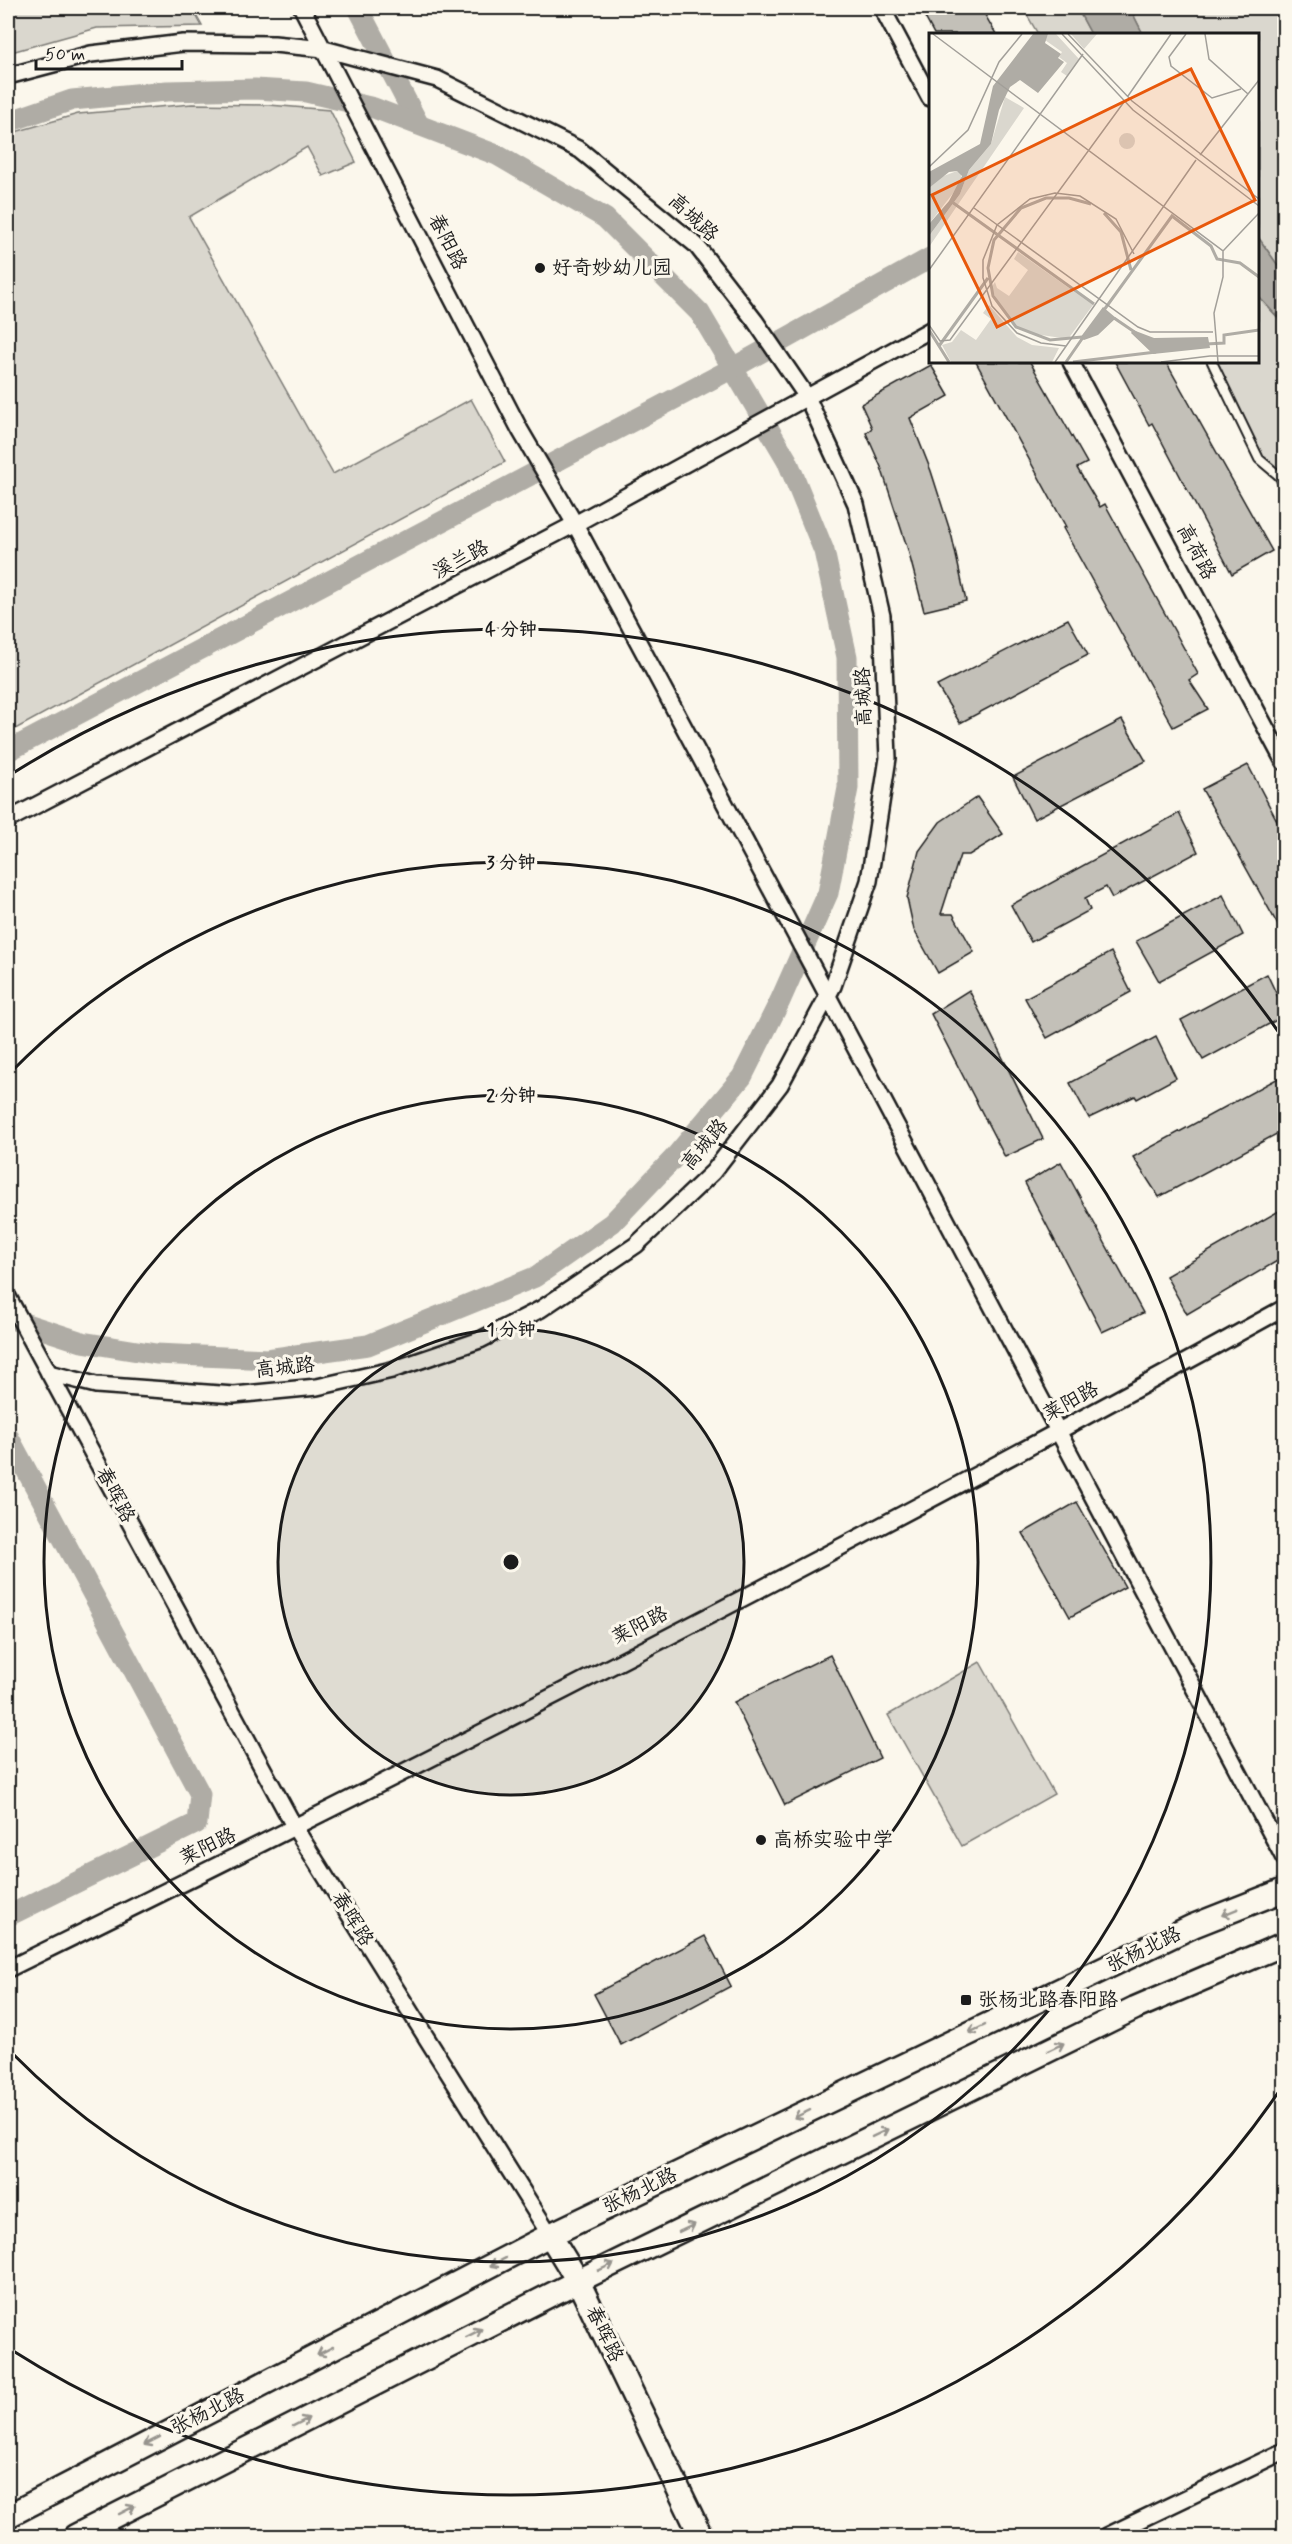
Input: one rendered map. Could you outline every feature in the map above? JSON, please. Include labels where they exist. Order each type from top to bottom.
[{"type":"main road","name":"张杨北路","points":[[8,2516],[550,2235],[1193,1926],[1284,1890]]},
{"type":"main road","points":[[75,2536],[578,2281],[1135,2008],[1284,1944]]},
{"type":"main road","name":"春晖路","points":[[550,2235],[578,2281],[701,2536]]},
{"type":"street","name":"春阳路","points":[[302,8],[520,430],[575,524],[828,995],[1284,1858]]},
{"type":"street","points":[[882,8],[929,96]]},
{"type":"street","name":"高城路","points":[[8,76],[91,54],[183,43],[274,44],[324,49],[437,79],[580,150],[696,245],[755,321],[807,397],[856,504],[882,616],[888,758],[869,881],[828,995],[780,1085],[713,1172],[636,1245],[541,1309],[480,1340],[392,1370],[317,1387],[234,1395],[96,1385],[49,1373]]},
{"type":"street","name":"溪兰路","points":[[8,820],[575,524],[929,331]]},
{"type":"street","name":"高荷路","points":[[1072,363],[1284,762]]},
{"type":"street","name":"春晖路","points":[[8,1297],[295,1828],[550,2235]]},
{"type":"street","name":"莱阳路","points":[[8,1969],[295,1828],[1060,1432],[1284,1308]]},
{"type":"street","points":[[1107,2536],[1284,2451]]},
{"type":"lane","points":[[1212,363],[1259,459],[1284,480]]},
{"type":"shaded area","points":[[8,8],[192,8],[202,26],[97,28],[8,53]]},
{"type":"shaded area","points":[[1023,8],[1077,8],[1090,33],[1037,33]]},
{"type":"shaded area","points":[[1077,8],[1130,8],[1142,33],[1090,33]]},
{"type":"shaded area","points":[[1130,8],[1284,8],[1284,274],[1259,238],[1259,33],[1142,33]]},
{"type":"shaded area","points":[[192,104],[269,105],[330,110],[356,162],[323,176],[307,147],[189,217],[333,474],[471,399],[505,462],[8,733],[8,134],[78,114]]},
{"type":"shaded area","points":[[1259,238],[1284,274],[1284,324],[1259,297]]},
{"type":"shaded area","points":[[1259,297],[1284,324],[1284,497],[1213,363],[1259,363]]},
{"type":"shaded area","points":[[980,1662],[1054,1794],[962,1846],[888,1715]]},
{"type":"building","points":[[920,8],[981,8],[995,33],[933,33]]},
{"type":"building","points":[[977,363],[1031,363],[1087,463],[1077,468],[1100,507],[1105,504],[1198,674],[1189,680],[1208,709],[1173,727],[1063,528],[1066,527]]},
{"type":"building","points":[[1116,363],[1167,363],[1272,551],[1232,574],[1152,423],[1149,425]]},
{"type":"building","points":[[931,365],[949,396],[910,418],[931,471],[952,537],[966,601],[924,611],[908,550],[881,467],[866,433],[872,428],[861,404]]},
{"type":"building","points":[[1068,619],[1088,655],[960,723],[937,686]]},
{"type":"building","points":[[1122,720],[1146,761],[1034,819],[1013,777]]},
{"type":"building","points":[[1248,765],[1284,834],[1284,936],[1202,789]]},
{"type":"building","points":[[977,797],[1003,834],[969,855],[960,855],[941,914],[953,914],[974,952],[938,973],[914,930],[907,898],[919,851],[940,822]]},
{"type":"building","points":[[1179,813],[1198,852],[1112,898],[1106,887],[1085,898],[1090,910],[1031,942],[1011,905]]},
{"type":"building","points":[[1223,895],[1243,935],[1159,981],[1136,941]]},
{"type":"building","points":[[1111,952],[1131,992],[1047,1038],[1025,998]]},
{"type":"building","points":[[1267,974],[1284,1010],[1284,1016],[1203,1060],[1181,1020]]},
{"type":"building","points":[[969,990],[1043,1139],[1005,1157],[931,1014]]},
{"type":"building","points":[[1156,1037],[1176,1078],[1137,1099],[1135,1096],[1089,1118],[1070,1083]]},
{"type":"building","points":[[1284,1075],[1284,1130],[1159,1197],[1133,1157]]},
{"type":"building","points":[[1061,1162],[1143,1313],[1102,1332],[1025,1183]]},
{"type":"building","points":[[1284,1208],[1284,1257],[1187,1314],[1166,1276]]},
{"type":"building","points":[[1077,1502],[1125,1587],[1070,1617],[1023,1533]]},
{"type":"building","points":[[830,1655],[880,1758],[785,1805],[734,1702]]},
{"type":"building","points":[[705,1936],[731,1986],[621,2045],[594,1994]]},
{"type":"waterway","points":[[358,8],[418,123]]},
{"type":"waterway","points":[[8,122],[72,100],[167,91],[255,89],[306,92],[374,108],[497,155],[605,218],[700,313],[787,460],[824,551],[847,657],[848,788],[828,893],[780,1001],[742,1077],[674,1158],[612,1223],[535,1277],[368,1345],[267,1359],[156,1354],[82,1342],[8,1318]]},
{"type":"waterway","points":[[8,751],[731,369],[929,259]]},
{"type":"waterway","points":[[8,1436],[200,1794],[197,1823],[8,1916]]},
{"type":"place","name":"好奇妙幼儿园","points":[[540,268]]},
{"type":"place","name":"高桥实验中学","points":[[761,1840]]},
{"type":"place","name":"张杨北路春阳路","points":[[966,2000]]}]
